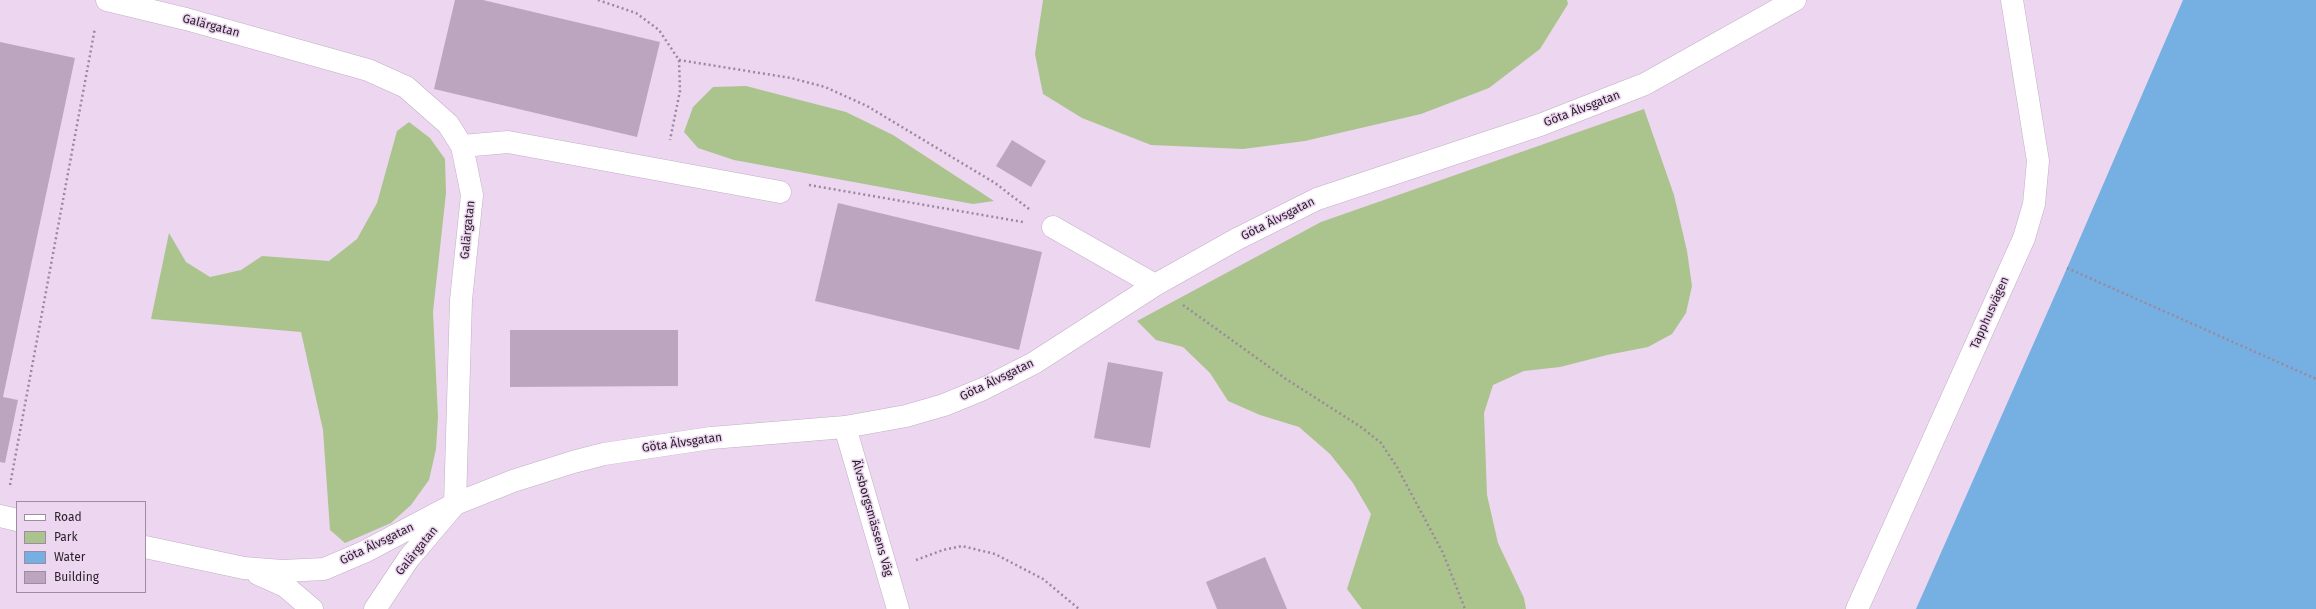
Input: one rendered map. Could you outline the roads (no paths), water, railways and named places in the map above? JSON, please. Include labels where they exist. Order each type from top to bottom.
[{"type":"lane","name":"Galärgatan","points":[[107,0],[186,19],[368,70],[406,87],[448,124],[462,146],[472,194],[461,300],[455,504],[409,558],[375,609]]},
{"type":"lane","name":"Göta Älvsgatan","points":[[146,547],[244,568],[282,571],[324,568],[364,552],[455,504],[513,481],[604,454],[711,438],[845,427],[906,416],[944,405],[983,389],[1034,363],[1155,284],[1237,239],[1317,199],[1540,125],[1645,84],[1795,0]]},
{"type":"lane","name":"Tapphusvägen","points":[[1857,609],[2024,238],[2034,204],[2038,160],[2012,0]]},
{"type":"lane","points":[[462,146],[508,142],[780,192]]},
{"type":"lane","points":[[1053,227],[1155,284]]},
{"type":"lane","name":"Älvsborgsmässens Väg","points":[[845,427],[898,609]]},
{"type":"lane","points":[[244,568],[285,586],[312,609]]},
{"type":"water","points":[[2183,0],[2316,0],[2316,609],[1916,609],[2067,268]]}]
